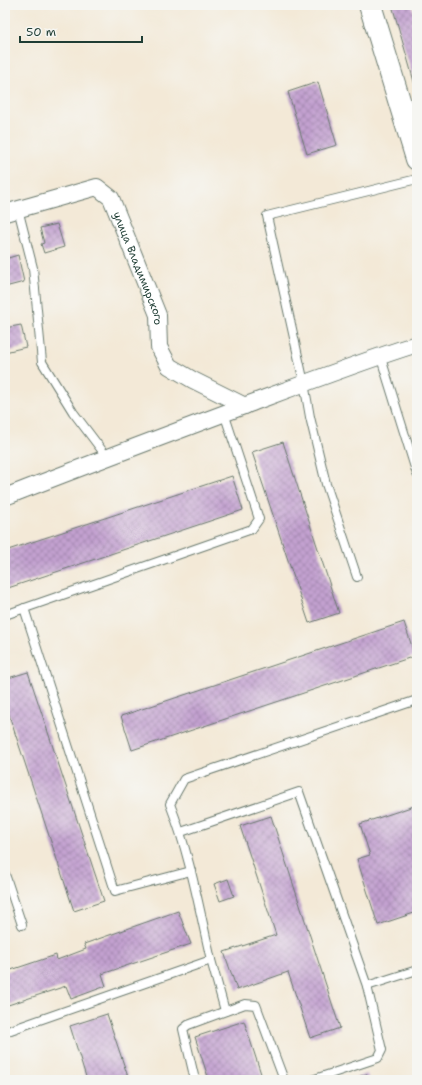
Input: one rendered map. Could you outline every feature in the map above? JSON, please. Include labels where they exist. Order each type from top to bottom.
[{"type":"street","points":[[370,5],[417,159]]},
{"type":"street","name":"улица Владимирского","points":[[11,211],[97,187],[111,198],[158,315],[159,347],[169,366],[193,380],[245,406]]},
{"type":"street","points":[[5,497],[106,457],[380,355],[417,344]]},
{"type":"lane","points":[[357,577],[326,484],[310,417],[267,216],[417,179]]},
{"type":"lane","points":[[11,211],[32,268],[42,362],[73,412],[106,457]]},
{"type":"lane","points":[[380,355],[417,474]]},
{"type":"lane","points":[[5,615],[252,529],[259,519],[224,413]]},
{"type":"lane","points":[[24,608],[115,890],[192,871]]},
{"type":"lane","points":[[226,1011],[211,960],[192,871],[170,804],[184,779],[417,700]]},
{"type":"lane","points":[[180,832],[299,792],[367,986],[382,1050],[378,1058],[312,1080]]},
{"type":"lane","points":[[5,874],[22,925]]},
{"type":"lane","points":[[5,1032],[211,960]]},
{"type":"lane","points":[[367,986],[417,970]]},
{"type":"lane","points":[[196,1080],[183,1029],[188,1025],[246,1004],[256,1005],[284,1080]]},
{"type":"building","points":[[392,5],[412,5],[417,24],[417,92]]},
{"type":"building","points":[[318,82],[337,145],[307,154],[288,92]]},
{"type":"building","points":[[57,224],[64,247],[44,253],[41,244],[44,243],[40,228]]},
{"type":"building","points":[[18,255],[24,282],[5,287],[5,259]]},
{"type":"building","points":[[21,325],[26,347],[5,352],[5,328]]},
{"type":"building","points":[[283,442],[339,613],[309,623],[252,452]]},
{"type":"building","points":[[232,476],[243,510],[5,589],[5,551]]},
{"type":"building","points":[[404,622],[415,656],[132,750],[121,716]]},
{"type":"building","points":[[28,672],[104,901],[74,911],[5,703],[5,679]]},
{"type":"building","points":[[417,805],[417,912],[378,925],[357,859],[370,855],[360,824]]},
{"type":"building","points":[[271,816],[340,1028],[310,1038],[288,972],[237,990],[224,952],[276,935],[240,826]]},
{"type":"building","points":[[228,879],[234,896],[220,901],[214,884]]},
{"type":"building","points":[[178,911],[191,944],[102,974],[106,986],[71,999],[66,986],[5,1006],[5,972],[56,955],[57,960],[86,949],[84,944]]},
{"type":"building","points":[[107,1014],[129,1080],[87,1080],[70,1026]]},
{"type":"building","points":[[244,1021],[263,1080],[209,1080],[195,1037]]},
{"type":"building","points":[[367,1074],[369,1080],[349,1080]]}]
